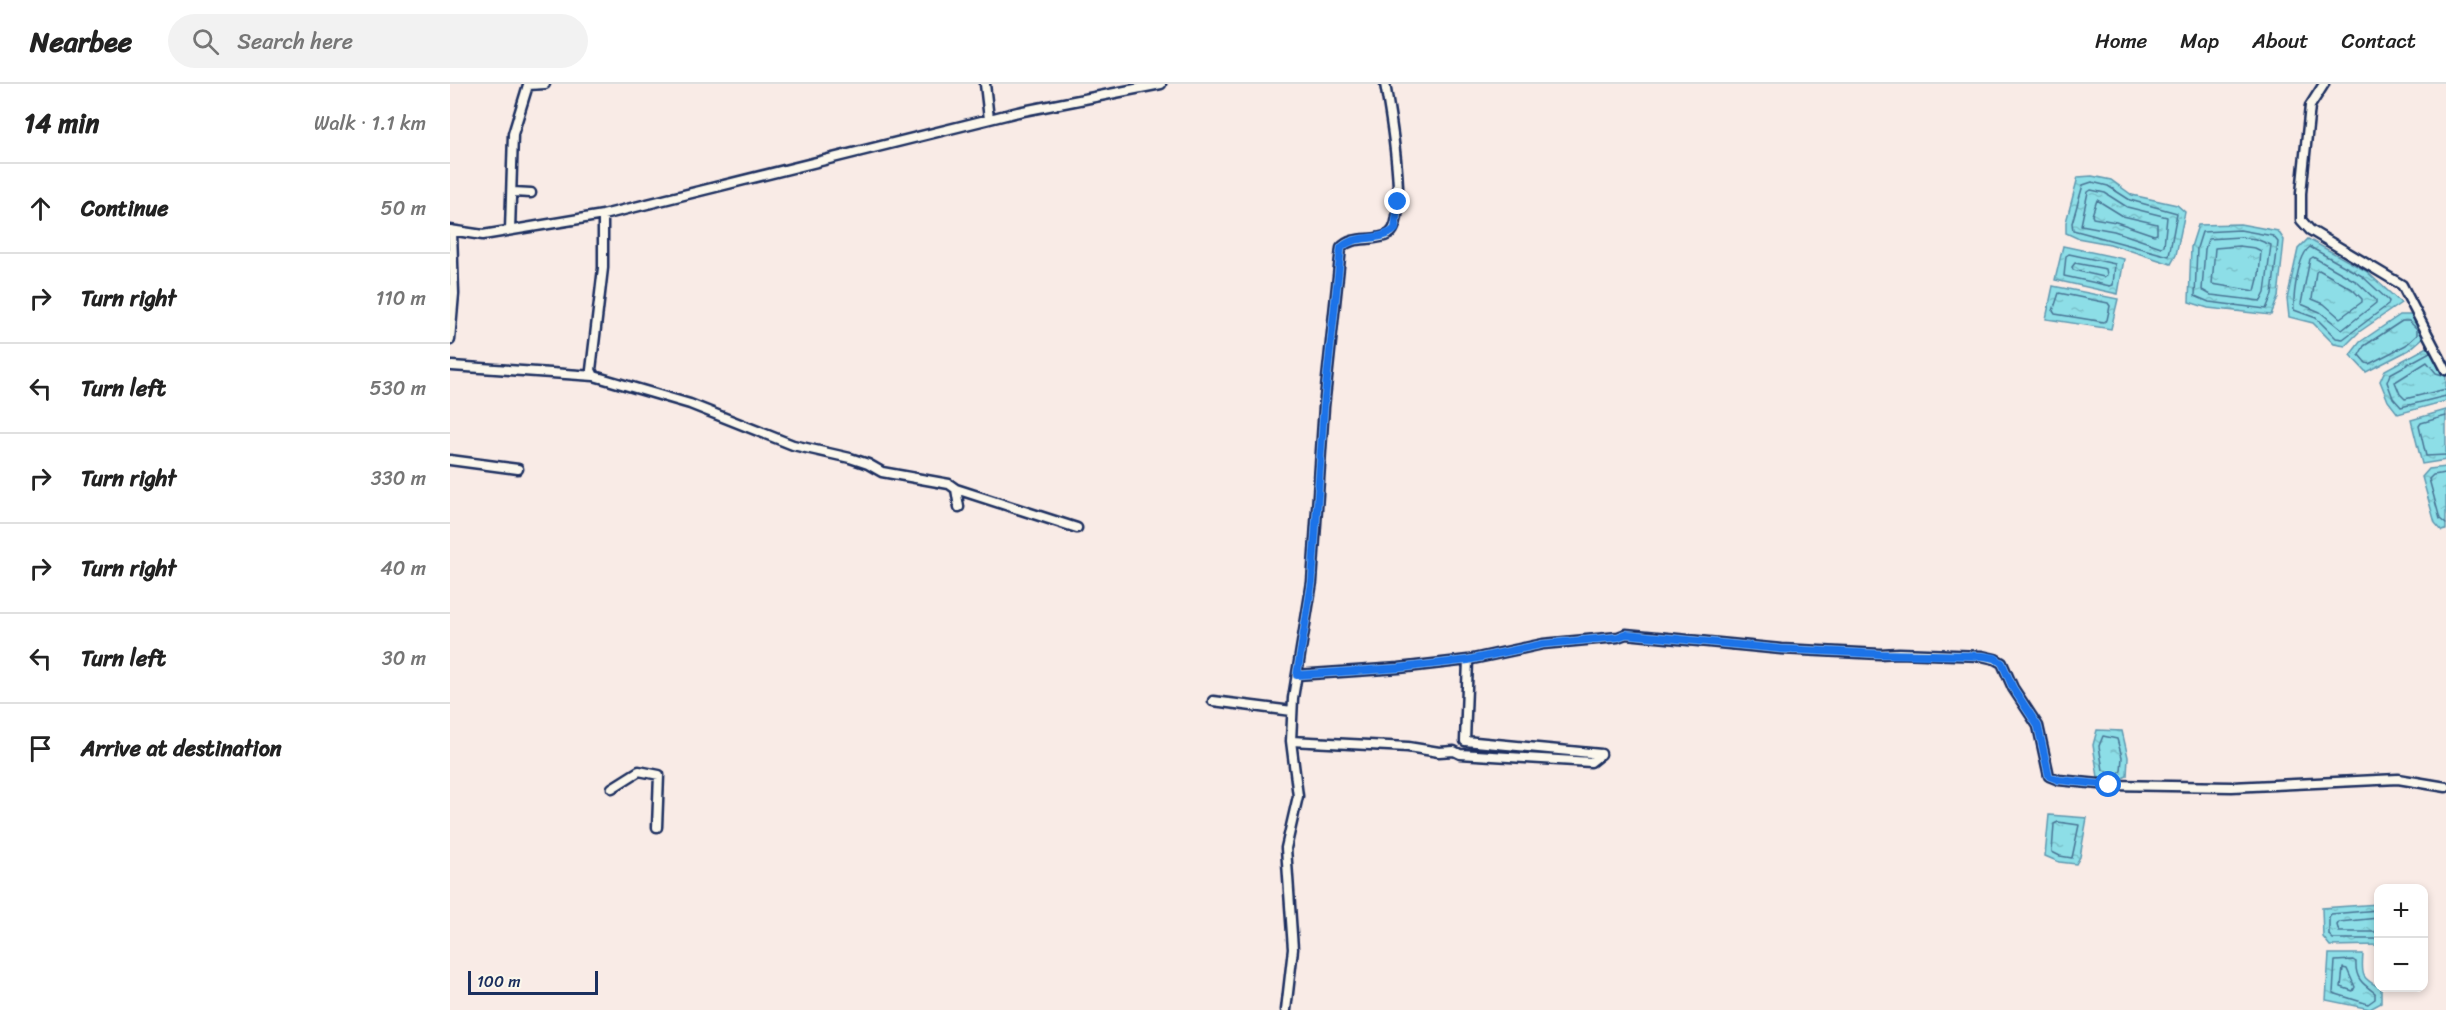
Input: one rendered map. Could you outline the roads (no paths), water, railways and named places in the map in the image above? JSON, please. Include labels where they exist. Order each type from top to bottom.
[{"type":"street","points":[[510,230],[513,192],[513,134],[517,115],[528,85],[545,84]]},
{"type":"street","points":[[985,84],[989,119]]},
{"type":"street","points":[[450,340],[454,294],[451,231],[483,235],[603,215],[989,119],[1157,84]]},
{"type":"street","points":[[1286,1010],[1293,949],[1286,848],[1298,796],[1291,741],[1292,711],[1312,582],[1324,407],[1341,248],[1352,241],[1379,238],[1390,234],[1395,229],[1397,216],[1396,153],[1384,84]]},
{"type":"street","points":[[2324,84],[2310,106],[2301,193],[2301,220],[2310,230],[2402,285],[2446,370]]},
{"type":"street","points":[[513,192],[531,193]]},
{"type":"street","points":[[594,376],[591,370],[603,268],[603,215]]},
{"type":"street","points":[[450,367],[594,376],[690,404],[793,445],[850,458],[882,472],[949,484],[956,489],[1077,528]]},
{"type":"street","points":[[450,460],[518,469]]},
{"type":"street","points":[[956,489],[959,507]]},
{"type":"street","points":[[1297,675],[1399,668],[1468,660],[1543,644],[1618,637],[1626,634],[1781,649],[1983,656],[1995,658],[2002,663],[2013,688],[2038,726],[2049,776],[2059,780],[2109,785],[2232,787],[2398,779],[2446,787]]},
{"type":"street","points":[[1291,741],[1407,747],[1439,752],[1454,751],[1460,754],[1591,762],[1601,754],[1465,741],[1468,660]]},
{"type":"street","points":[[1213,701],[1292,711]]},
{"type":"street","points":[[612,788],[639,771],[659,775],[657,827]]},
{"type":"water","points":[[2092,176],[2111,180],[2132,195],[2177,205],[2185,212],[2176,255],[2171,264],[2110,244],[2077,238],[2066,233],[2066,222],[2078,177]]},
{"type":"water","points":[[2240,224],[2278,231],[2284,240],[2278,297],[2271,315],[2208,308],[2189,302],[2191,247],[2198,225]]},
{"type":"water","points":[[2308,239],[2366,271],[2401,303],[2359,332],[2345,346],[2334,344],[2313,323],[2289,317],[2287,299],[2298,249]]},
{"type":"water","points":[[2063,246],[2124,259],[2118,294],[2055,280]]},
{"type":"water","points":[[2053,286],[2118,299],[2111,329],[2046,319]]},
{"type":"water","points":[[2400,315],[2411,315],[2423,327],[2425,336],[2409,350],[2366,372],[2350,355],[2360,342]]},
{"type":"water","points":[[2435,343],[2446,368],[2446,401],[2398,414],[2388,401],[2380,381],[2385,370]]},
{"type":"water","points":[[2446,410],[2446,460],[2422,464],[2411,420]]},
{"type":"water","points":[[2446,467],[2446,530],[2442,531],[2435,523],[2422,477],[2429,469]]},
{"type":"water","points":[[2097,730],[2122,731],[2128,757],[2127,776],[2118,780],[2098,777],[2093,745]]},
{"type":"water","points":[[2049,815],[2087,818],[2080,857],[2076,864],[2059,862],[2045,856]]},
{"type":"water","points":[[2374,904],[2374,945],[2330,946],[2323,937],[2322,908]]},
{"type":"water","points":[[2329,954],[2363,954],[2364,976],[2374,984],[2374,992],[2381,992],[2381,1003],[2370,1009],[2326,1000]]}]
